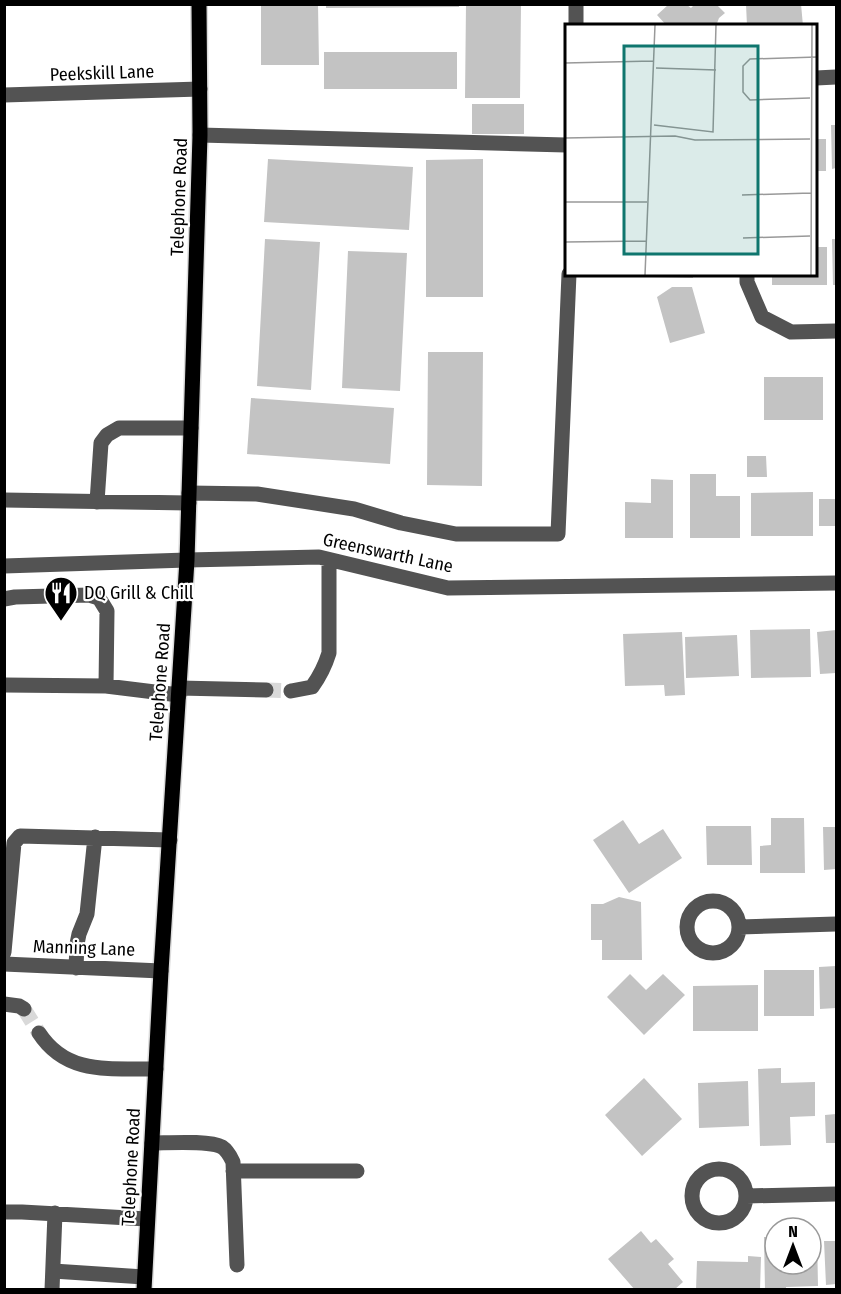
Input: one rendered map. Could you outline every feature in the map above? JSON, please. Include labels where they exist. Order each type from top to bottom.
[{"type":"main road","name":"Telephone Road","points":[[144,1283],[187,560],[200,135],[199,4]]},
{"type":"street","points":[[576,4],[576,24]]},
{"type":"street","points":[[817,78],[837,77]]},
{"type":"street","name":"Peekskill Lane","points":[[4,95],[200,89]]},
{"type":"street","points":[[200,135],[565,145]]},
{"type":"street","points":[[4,500],[97,502],[257,494],[354,509],[401,523],[456,534],[558,534],[569,276]]},
{"type":"street","points":[[747,276],[747,282],[762,317],[791,332],[837,331]]},
{"type":"street","points":[[97,502],[101,443],[107,435],[119,428],[191,428]]},
{"type":"street","name":"Greenswarth Lane","points":[[4,566],[319,557],[448,588],[837,583]]},
{"type":"street","points":[[291,691],[312,687],[326,664],[329,653],[329,560]]},
{"type":"street","points":[[4,599],[89,594],[99,598],[107,611],[106,686]]},
{"type":"street","points":[[4,686],[106,686],[179,692],[266,690]]},
{"type":"street","points":[[4,952],[14,843],[20,836],[170,840]]},
{"type":"street","points":[[76,968],[79,934],[87,914],[95,837]]},
{"type":"street","points":[[740,927],[837,924]]},
{"type":"street","name":"Manning Lane","points":[[4,964],[161,970]]},
{"type":"street","points":[[4,1004],[24,1009]]},
{"type":"street","points":[[39,1033],[46,1043],[63,1058],[91,1068],[156,1069]]},
{"type":"street","points":[[152,1143],[209,1143],[220,1145],[228,1151],[233,1171],[237,1265]]},
{"type":"street","points":[[233,1171],[357,1171]]},
{"type":"street","points":[[747,1196],[837,1194]]},
{"type":"street","points":[[4,1212],[147,1219]]},
{"type":"street","points":[[52,1290],[55,1214]]},
{"type":"street","points":[[53,1271],[144,1283]]},
{"type":"building","points":[[261,4],[318,4],[319,65],[261,65]]},
{"type":"building","points":[[326,4],[459,4],[459,7],[326,8]]},
{"type":"building","points":[[466,4],[521,4],[520,98],[465,98]]},
{"type":"building","points":[[695,4],[716,4],[725,13],[719,18],[717,24],[665,24],[657,15],[668,5],[687,5],[691,8]]},
{"type":"building","points":[[746,4],[801,4],[803,24],[747,24]]},
{"type":"building","points":[[324,52],[457,52],[457,89],[324,89]]},
{"type":"building","points":[[472,104],[524,104],[524,134],[472,134]]},
{"type":"building","points":[[831,125],[836,125],[836,168],[832,169]]},
{"type":"building","points":[[817,139],[826,139],[826,171],[817,171]]},
{"type":"building","points":[[268,159],[413,167],[409,230],[264,222]]},
{"type":"building","points":[[483,159],[483,297],[426,297],[426,160]]},
{"type":"building","points":[[265,239],[320,242],[311,390],[257,386]]},
{"type":"building","points":[[832,239],[836,239],[836,285],[833,285]]},
{"type":"building","points":[[817,247],[827,247],[827,285],[772,285],[772,276],[817,276]]},
{"type":"building","points":[[348,251],[407,253],[400,391],[342,388]]},
{"type":"building","points":[[693,276],[693,278],[651,277]]},
{"type":"building","points":[[672,287],[692,287],[705,333],[670,343],[657,297]]},
{"type":"building","points":[[428,352],[483,352],[482,486],[427,485]]},
{"type":"building","points":[[764,377],[823,377],[823,420],[764,420]]},
{"type":"building","points":[[251,398],[394,408],[390,464],[247,454]]},
{"type":"building","points":[[747,456],[766,456],[767,477],[747,477]]},
{"type":"building","points":[[690,474],[716,474],[716,496],[740,496],[740,538],[690,538]]},
{"type":"building","points":[[651,479],[673,480],[673,538],[625,538],[625,502],[651,503]]},
{"type":"building","points":[[813,492],[813,536],[751,536],[751,493]]},
{"type":"building","points":[[819,499],[836,499],[836,526],[819,526]]},
{"type":"building","points":[[810,629],[811,677],[751,678],[750,630]]},
{"type":"building","points":[[836,630],[836,673],[820,674],[817,632]]},
{"type":"building","points":[[682,632],[685,695],[665,696],[664,685],[625,686],[623,634]]},
{"type":"building","points":[[737,635],[739,676],[686,678],[685,637]]},
{"type":"building","points":[[771,818],[804,818],[805,873],[760,873],[760,846],[771,845]]},
{"type":"building","points":[[623,820],[639,844],[663,829],[682,858],[629,893],[593,840]]},
{"type":"building","points":[[706,826],[751,826],[752,865],[707,865]]},
{"type":"building","points":[[823,827],[836,827],[836,869],[824,870]]},
{"type":"building","points":[[619,897],[641,902],[642,960],[602,960],[602,940],[591,940],[591,904],[603,904]]},
{"type":"building","points":[[836,966],[836,1008],[820,1009],[819,967]]},
{"type":"building","points":[[764,970],[814,970],[814,1016],[764,1016]]},
{"type":"building","points":[[630,974],[646,990],[663,974],[685,995],[644,1035],[607,997]]},
{"type":"building","points":[[758,985],[758,1031],[693,1031],[693,986]]},
{"type":"building","points":[[781,1068],[781,1083],[815,1082],[815,1116],[790,1117],[791,1145],[760,1146],[758,1069]]},
{"type":"building","points":[[644,1078],[682,1119],[642,1156],[605,1115]]},
{"type":"building","points":[[748,1081],[749,1126],[699,1128],[698,1083]]},
{"type":"building","points":[[836,1114],[836,1143],[826,1143],[825,1115]]},
{"type":"building","points":[[641,1231],[651,1243],[656,1239],[674,1259],[668,1264],[683,1282],[674,1290],[635,1290],[608,1259]]},
{"type":"building","points":[[824,1241],[836,1241],[836,1284],[826,1285]]},
{"type":"building","points":[[748,1256],[761,1257],[760,1290],[696,1290],[697,1261],[748,1262]]},
{"type":"building","points":[[765,1276],[818,1276],[818,1286],[765,1290]]},
{"type":"tunnel","points":[[266,690],[291,691]]},
{"type":"tunnel","points":[[24,1009],[39,1033]]},
{"type":"place","name":"DQ Grill & Chill","points":[[61,622]]}]
